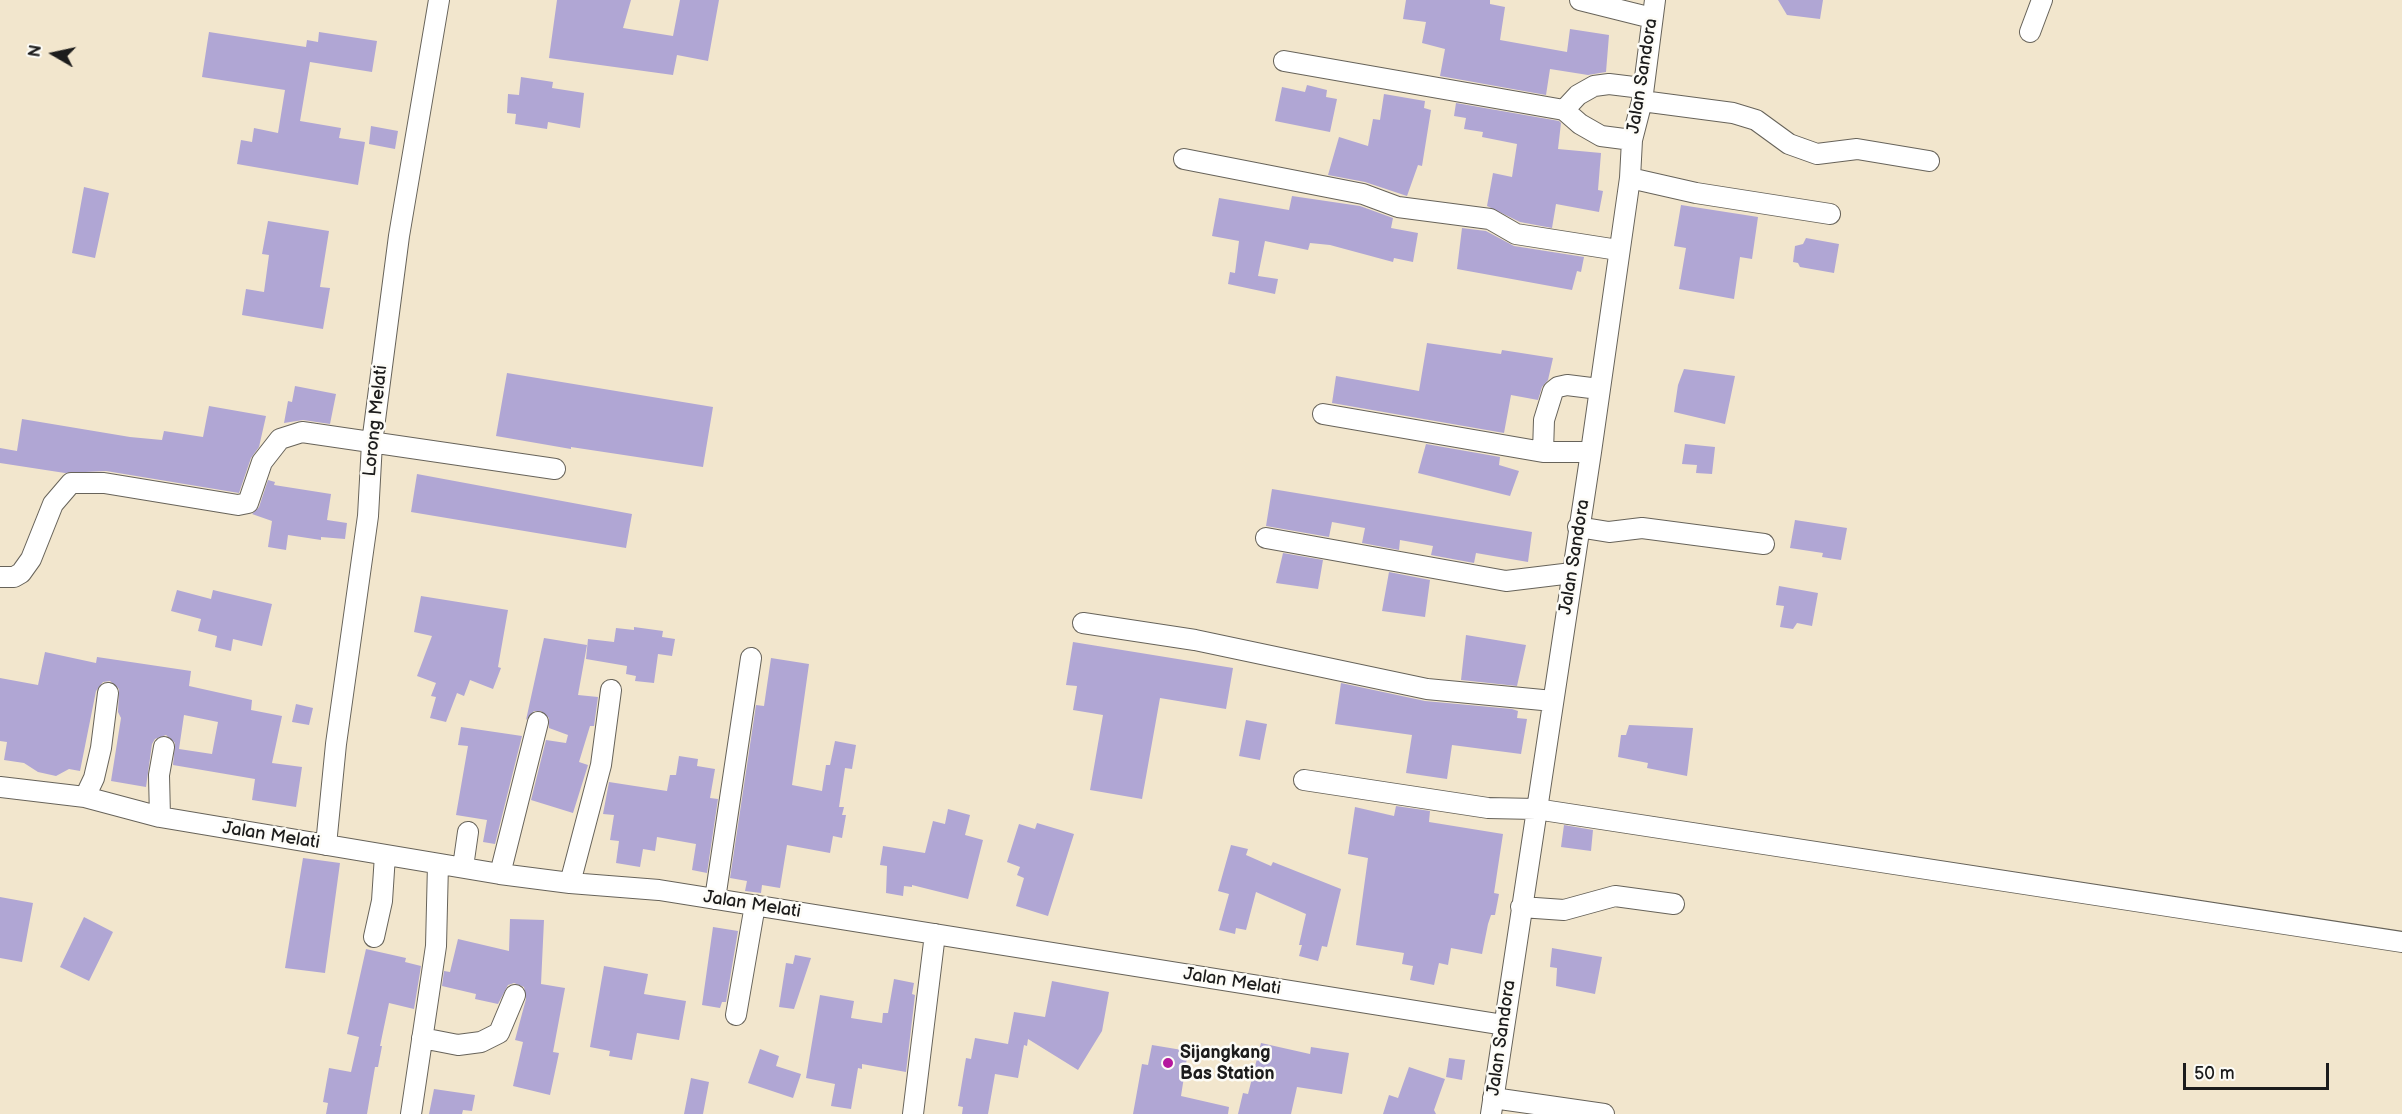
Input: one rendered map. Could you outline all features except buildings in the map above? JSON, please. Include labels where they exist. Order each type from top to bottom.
[{"type":"street","name":"Lorong Melati","points":[[326,845],[336,744],[368,516],[372,443],[399,236],[439,0]]},
{"type":"street","points":[[1580,0],[1653,9]]},
{"type":"street","points":[[2030,32],[2042,0]]},
{"type":"street","name":"Jalan Sandora","points":[[1492,1106],[1591,452],[1630,178],[1632,140],[1642,95],[1653,9]]},
{"type":"street","points":[[1284,61],[1564,110],[1580,124],[1601,136],[1632,140]]},
{"type":"street","points":[[1564,110],[1578,95],[1594,86],[1609,84],[1642,95],[1733,113],[1756,120],[1789,144],[1817,154],[1857,149],[1929,160]]},
{"type":"street","points":[[1184,159],[1363,194],[1398,207],[1490,219],[1516,234],[1618,250]]},
{"type":"street","points":[[1630,178],[1696,193],[1830,214]]},
{"type":"street","points":[[1543,452],[1544,420],[1553,391],[1567,385],[1599,389]]},
{"type":"street","points":[[1323,414],[1543,452],[1591,452]]},
{"type":"street","points":[[0,577],[14,577],[21,573],[30,559],[53,504],[71,483],[104,483],[238,505],[248,503],[262,462],[280,439],[302,432],[555,469]]},
{"type":"street","points":[[1578,527],[1609,532],[1642,528],[1764,544]]},
{"type":"street","points":[[1266,538],[1506,581],[1572,573]]},
{"type":"street","points":[[1083,623],[1195,640],[1427,688],[1553,701]]},
{"type":"street","points":[[715,899],[751,658]]},
{"type":"street","points":[[570,883],[601,765],[611,690]]},
{"type":"street","points":[[85,797],[94,778],[101,748],[108,693]]},
{"type":"street","points":[[500,874],[538,723]]},
{"type":"street","points":[[160,818],[159,775],[164,747]]},
{"type":"street","points":[[1304,780],[1488,808],[1536,809],[2402,942]]},
{"type":"street","name":"Jalan Melati","points":[[0,787],[85,797],[160,818],[500,874],[570,883],[659,890],[1504,1025]]},
{"type":"street","points":[[463,867],[468,832]]},
{"type":"street","points":[[374,937],[382,902],[385,855]]},
{"type":"street","points":[[411,1114],[436,946],[438,864]]},
{"type":"street","points":[[1521,907],[1564,910],[1615,896],[1674,904]]},
{"type":"street","points":[[736,1014],[755,905]]},
{"type":"street","points":[[913,1114],[935,934]]},
{"type":"street","points":[[422,1038],[458,1045],[481,1042],[499,1033],[515,995]]},
{"type":"street","points":[[1492,1106],[1604,1114]]},
{"type":"place","name":"Sijangkang Bas Station","points":[[1168,1063]]}]
